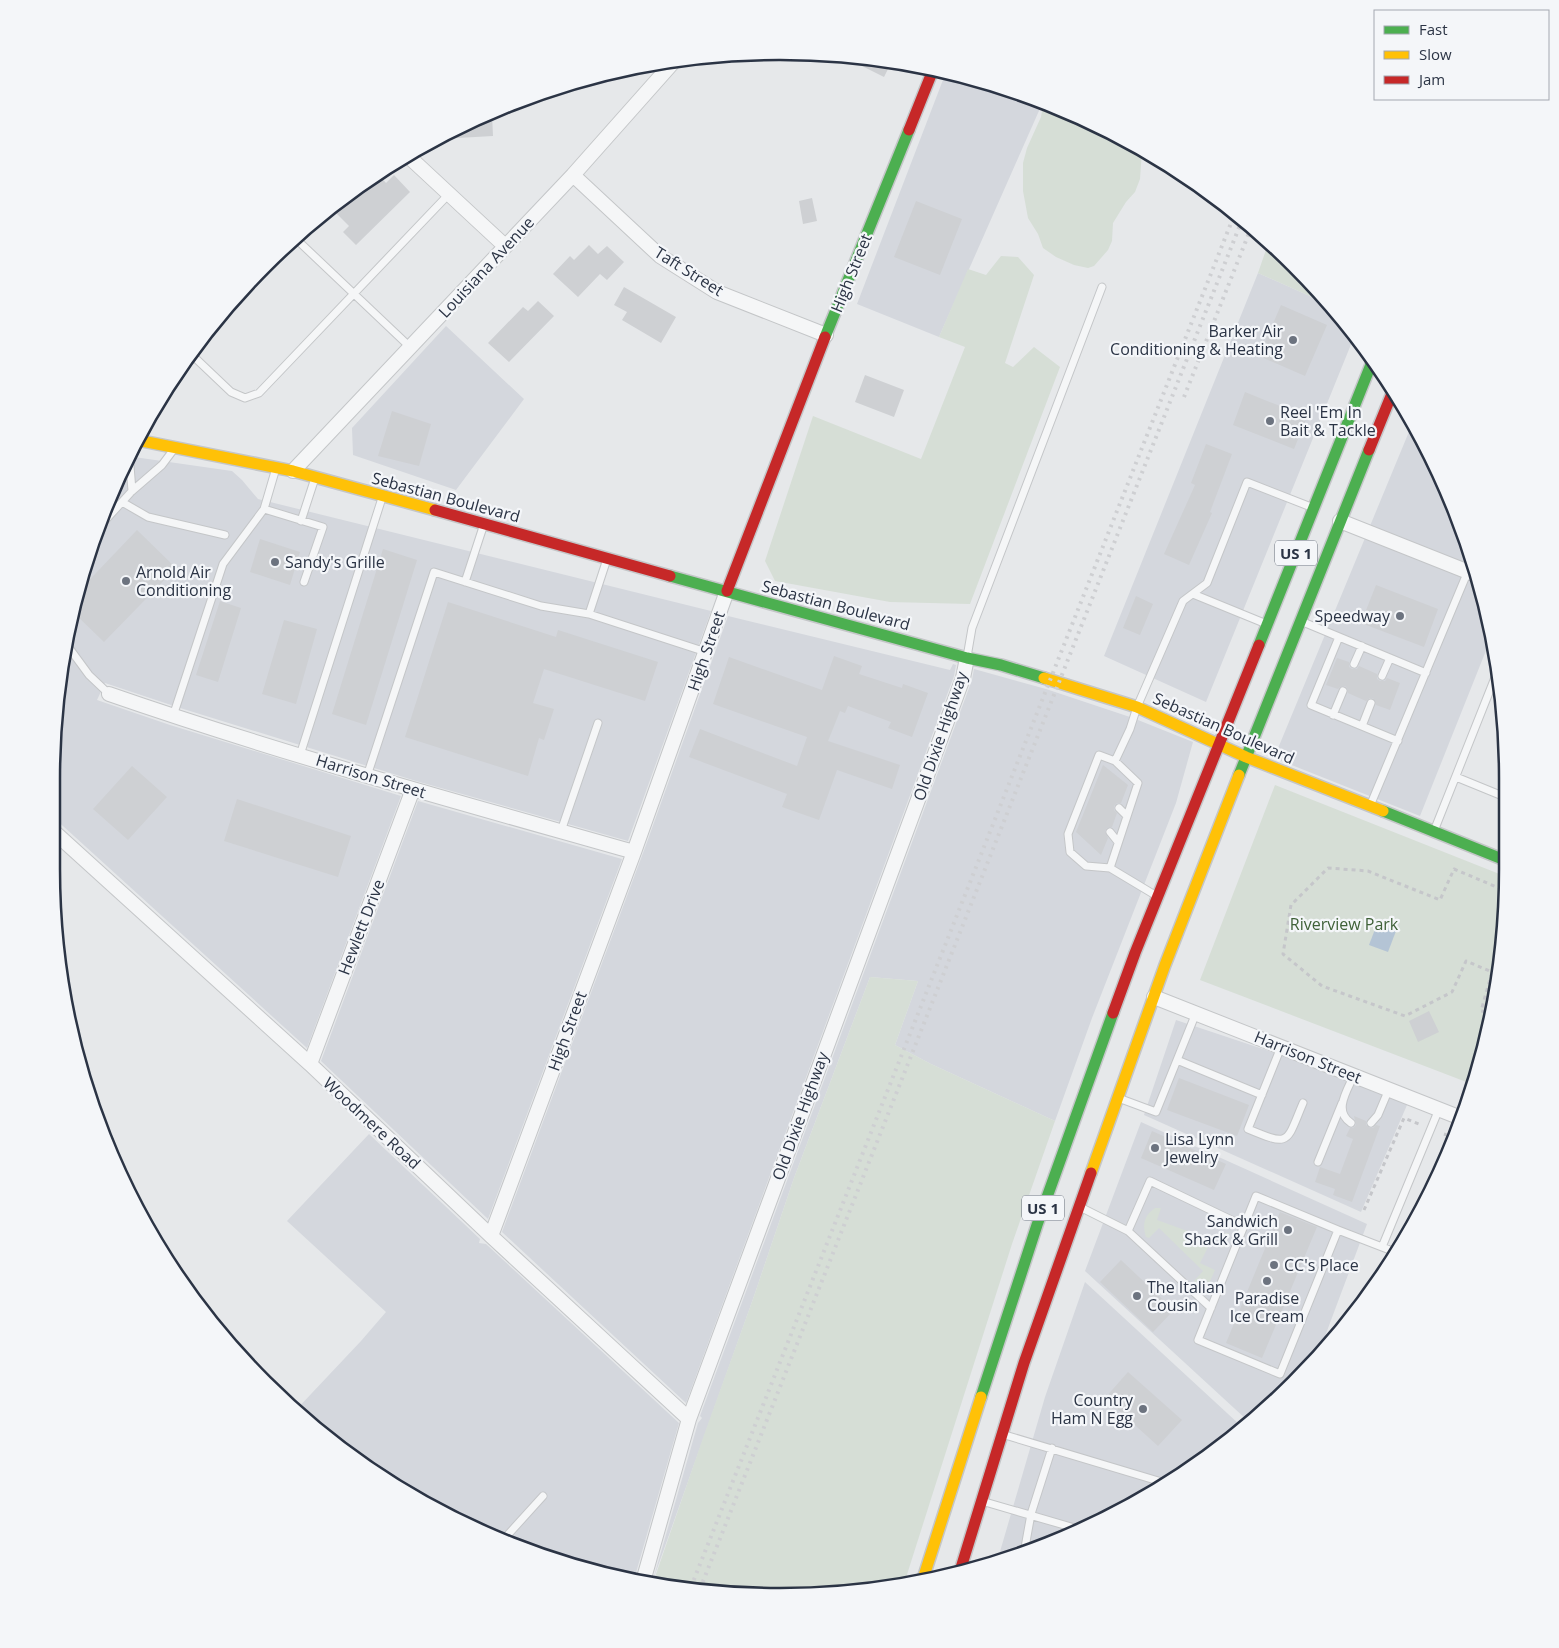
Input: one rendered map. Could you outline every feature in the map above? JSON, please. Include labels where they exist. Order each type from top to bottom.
[{"type":"main road","name":"High Street","points":[[727,591],[826,334],[930,76]]},
{"type":"main road","name":"US 1","points":[[925,1573],[1037,1225],[1132,962],[1370,368]]},
{"type":"main road","name":"US 1","points":[[962,1564],[1024,1363],[1154,997],[1246,757],[1390,399]]},
{"type":"main road","name":"Sebastian Boulevard","points":[[144,442],[293,471],[967,658],[1001,665],[1136,707],[1246,757],[1499,857]]},
{"type":"main road","points":[[1064,1150],[1068,1176]]},
{"type":"main road","points":[[1072,1187],[1080,1205]]},
{"type":"main road","points":[[1037,1225],[1050,1237],[1059,1263]]},
{"type":"main road","points":[[935,1539],[936,1570]]},
{"type":"street","name":"Louisiana Avenue","points":[[293,471],[573,175],[667,69]]},
{"type":"street","points":[[413,160],[505,246]]},
{"type":"street","name":"Taft Street","points":[[573,175],[660,256],[717,292],[826,334]]},
{"type":"street","points":[[1340,521],[1468,571]]},
{"type":"street","name":"High Street","points":[[491,1236],[634,852],[727,591]]},
{"type":"street","name":"Old Dixie Highway","points":[[645,1575],[689,1419],[963,678],[967,658]]},
{"type":"street","name":"Harrison Street","points":[[109,694],[173,716],[367,776],[634,852]]},
{"type":"street","name":"Hewlett Drive","points":[[310,1064],[413,789]]},
{"type":"street","name":"Woodmere Road","points":[[60,837],[310,1064],[491,1236],[689,1419]]},
{"type":"street","name":"Harrison Street","points":[[1154,997],[1455,1116]]},
{"type":"lane","points":[[196,359],[231,392],[245,398],[259,393],[449,194]]},
{"type":"lane","points":[[301,243],[410,347]]},
{"type":"lane","points":[[967,658],[972,628],[1102,287]]},
{"type":"lane","points":[[111,514],[132,491],[162,465],[174,448]]},
{"type":"lane","points":[[173,716],[223,564],[264,509],[276,468]]},
{"type":"lane","points":[[130,469],[132,491]]},
{"type":"lane","points":[[301,520],[315,477]]},
{"type":"lane","points":[[1114,761],[1130,730],[1136,707],[1183,601],[1207,583],[1247,482],[1314,508]]},
{"type":"lane","points":[[300,755],[383,496]]},
{"type":"lane","points":[[122,502],[148,517],[225,535]]},
{"type":"lane","points":[[264,509],[323,526],[304,582]]},
{"type":"lane","points":[[465,582],[484,524]]},
{"type":"lane","points":[[589,614],[608,558]]},
{"type":"lane","points":[[367,776],[434,572],[541,606],[589,614],[706,652]]},
{"type":"lane","points":[[1370,806],[1426,673],[1470,578]]},
{"type":"lane","points":[[1193,594],[1267,624]]},
{"type":"lane","points":[[1300,621],[1426,673]]},
{"type":"lane","points":[[1339,637],[1311,705],[1398,742]]},
{"type":"lane","points":[[1354,664],[1362,646]]},
{"type":"lane","points":[[72,652],[89,675],[109,694]]},
{"type":"lane","points":[[1382,676],[1390,658]]},
{"type":"lane","points":[[1434,832],[1493,684]]},
{"type":"lane","points":[[1333,714],[1343,692]]},
{"type":"lane","points":[[1362,726],[1372,703]]},
{"type":"lane","points":[[561,831],[598,723]]},
{"type":"lane","points":[[1110,868],[1138,783],[1114,761],[1099,755],[1082,807],[1068,834],[1070,852],[1086,866],[1110,868],[1158,897]]},
{"type":"lane","points":[[1456,778],[1499,795]]},
{"type":"lane","points":[[1090,779],[1095,785]]},
{"type":"lane","points":[[1119,808],[1126,815]]},
{"type":"lane","points":[[1110,832],[1118,842]]},
{"type":"lane","points":[[1118,1098],[1156,1112],[1196,1012]]},
{"type":"lane","points":[[1281,1046],[1248,1129],[1272,1139],[1282,1140],[1290,1136],[1303,1103]]},
{"type":"lane","points":[[1177,1060],[1262,1095]]},
{"type":"lane","points":[[1318,1162],[1354,1075]]},
{"type":"lane","points":[[1371,1123],[1378,1115],[1389,1089]]},
{"type":"lane","points":[[1342,1103],[1342,1114],[1351,1124]]},
{"type":"lane","points":[[1382,1247],[1439,1109]]},
{"type":"lane","points":[[1128,1231],[1150,1181],[1244,1226]]},
{"type":"lane","points":[[1338,1230],[1280,1374],[1198,1340],[1256,1196],[1389,1250]]},
{"type":"lane","points":[[1080,1205],[1128,1231],[1211,1308]]},
{"type":"lane","points":[[1002,1434],[1157,1481]]},
{"type":"lane","points":[[1025,1544],[1030,1514],[1052,1448]]},
{"type":"lane","points":[[509,1535],[543,1496]]},
{"type":"lane","points":[[982,1501],[1070,1526]]},
{"type":"path","points":[[1491,972],[1466,961],[1452,992],[1405,1016],[1322,986],[1283,954],[1291,905],[1328,868],[1368,871],[1440,900],[1454,869],[1498,888]]},
{"type":"path","points":[[1484,1012],[1481,1011],[1490,978]]},
{"type":"path","points":[[1364,1210],[1404,1118],[1422,1125]]},
{"type":"shaded area","points":[[943,80],[1011,98],[1040,109],[939,337],[857,304]]},
{"type":"shaded area","points":[[1258,273],[1313,298],[1352,343],[1206,702],[1104,656]]},
{"type":"shaded area","points":[[446,326],[524,399],[456,490],[353,455],[352,428]]},
{"type":"shaded area","points":[[1409,431],[1425,461],[1461,548],[1487,649],[1420,816],[1274,758]]},
{"type":"shaded area","points":[[136,457],[232,471],[258,499],[711,611],[628,841],[416,781],[105,683],[97,700],[170,725],[401,796],[307,1048],[60,823],[62,732],[66,686],[74,639],[98,548]]},
{"type":"shaded area","points":[[728,616],[950,670],[953,664],[956,665],[954,676],[686,1403],[502,1232],[646,845]]},
{"type":"shaded area","points":[[974,669],[1046,689],[1133,718],[1193,742],[1176,803],[1092,1018],[1055,1121],[931,1064],[895,1045],[918,981],[870,977],[794,1178],[654,1577],[698,1423],[702,1418],[700,1416],[972,680]]},
{"type":"shaded area","points":[[418,801],[622,859],[488,1219],[321,1061]]},
{"type":"shaded area","points":[[1176,1020],[1410,1098],[1361,1212],[1144,1115]]},
{"type":"shaded area","points":[[1141,1122],[1367,1224],[1325,1338],[1288,1377],[1244,1417],[1085,1271]]},
{"type":"shaded area","points":[[369,1134],[480,1239],[479,1243],[486,1244],[679,1423],[636,1573],[548,1550],[461,1514],[420,1492],[380,1467],[341,1439],[301,1405],[386,1312],[287,1221]]},
{"type":"shaded area","points":[[1085,1282],[1238,1423],[1179,1467],[1139,1492],[1098,1514],[1055,1533],[1000,1553],[1045,1397]]},
{"type":"green space","points":[[1042,110],[1055,115],[1098,134],[1142,158],[1140,179],[1135,192],[1126,202],[1113,223],[1112,241],[1108,250],[1094,266],[1088,268],[1074,265],[1056,257],[1043,248],[1038,234],[1028,218],[1023,191],[1023,163],[1027,148],[1041,117]]},
{"type":"green space","points":[[1266,250],[1313,298],[1258,273]]},
{"type":"green space","points":[[1001,256],[1018,257],[1034,275],[1005,363],[1013,367],[1034,347],[1060,367],[970,604],[890,602],[775,581],[765,561],[813,416],[921,459],[965,347],[939,337],[968,269],[986,275]]},
{"type":"green space","name":"Riverview Park","points":[[1275,785],[1499,874],[1493,962],[1485,1009],[1466,1082],[1200,980]]},
{"type":"green space","points":[[870,977],[918,981],[895,1045],[931,1064],[1055,1121],[1012,1244],[906,1576],[873,1582],[780,1588],[686,1582],[655,1577],[753,1299],[794,1178]]},
{"type":"green space","points":[[1155,1208],[1161,1208],[1157,1220],[1221,1243],[1225,1233],[1229,1233],[1224,1248],[1210,1243],[1200,1263],[1215,1270],[1207,1288],[1202,1289],[1194,1281],[1203,1271],[1159,1228],[1149,1238],[1146,1237],[1144,1228],[1146,1217]]},
{"type":"water","points":[[1377,924],[1396,931],[1388,952],[1369,945]]},
{"type":"building","points":[[860,65],[888,69],[884,77]]},
{"type":"building","points":[[492,120],[493,136],[453,138]]},
{"type":"building","points":[[394,175],[410,192],[356,245],[343,232],[349,226],[336,213],[383,179],[386,183]]},
{"type":"building","points":[[812,198],[817,221],[803,224],[799,201]]},
{"type":"building","points":[[916,201],[962,219],[940,275],[894,257]]},
{"type":"building","points":[[589,245],[598,254],[607,246],[624,262],[607,280],[600,274],[578,297],[553,274],[570,256],[574,260]]},
{"type":"building","points":[[624,287],[676,317],[661,343],[622,320],[627,312],[614,305]]},
{"type":"building","points":[[538,301],[554,316],[509,362],[488,343],[523,307],[528,311]]},
{"type":"building","name":"Barker Air Conditioning & Heating","points":[[1281,305],[1327,325],[1305,376],[1259,356]]},
{"type":"building","points":[[865,375],[904,390],[894,417],[855,402]]},
{"type":"building","name":"Reel 'Em In Bait & Tackle","points":[[1245,392],[1307,417],[1294,449],[1233,425]]},
{"type":"building","points":[[392,411],[431,424],[419,466],[378,456]]},
{"type":"building","points":[[1206,444],[1232,454],[1210,512],[1212,513],[1189,565],[1164,554],[1195,485],[1191,483]]},
{"type":"building","name":"Arnold Air Conditioning","points":[[137,530],[176,568],[104,642],[79,618],[88,581]]},
{"type":"building","name":"Sandy's Grille","points":[[260,539],[300,552],[290,585],[250,572]]},
{"type":"building","points":[[383,549],[417,560],[366,725],[332,714]]},
{"type":"building","name":"Speedway","points":[[1376,585],[1438,609],[1424,647],[1361,623]]},
{"type":"building","points":[[1136,596],[1153,604],[1140,635],[1123,628]]},
{"type":"building","points":[[220,601],[241,608],[218,682],[196,675]]},
{"type":"building","points":[[448,602],[556,637],[558,630],[658,662],[645,701],[544,669],[533,703],[554,709],[544,740],[539,738],[528,776],[405,737]]},
{"type":"building","points":[[284,620],[317,629],[296,704],[262,694]]},
{"type":"building","points":[[834,656],[862,666],[859,674],[902,688],[903,684],[928,693],[912,737],[888,728],[891,722],[848,706],[845,713],[840,711],[828,741],[900,765],[892,789],[837,770],[819,820],[782,807],[787,794],[689,757],[700,729],[797,766],[807,737],[713,704],[729,657],[822,690]]},
{"type":"building","name":"Speedway","points":[[1337,658],[1349,662],[1349,667],[1352,669],[1357,669],[1359,666],[1377,674],[1377,679],[1380,681],[1385,681],[1387,678],[1400,683],[1390,710],[1376,705],[1373,698],[1366,701],[1348,693],[1345,686],[1338,689],[1326,685]]},
{"type":"building","points":[[1103,765],[1128,785],[1121,803],[1117,803],[1114,806],[1114,810],[1117,813],[1112,827],[1107,828],[1105,831],[1108,838],[1101,855],[1076,832]]},
{"type":"building","points":[[132,766],[167,797],[128,840],[93,809]]},
{"type":"building","points":[[237,799],[351,836],[338,877],[224,841]]},
{"type":"building","points":[[1429,1011],[1439,1032],[1418,1042],[1409,1021]]},
{"type":"building","points":[[1179,1078],[1249,1105],[1237,1136],[1167,1110]]},
{"type":"building","points":[[1354,1116],[1366,1121],[1366,1125],[1370,1128],[1376,1125],[1380,1126],[1352,1202],[1333,1195],[1335,1189],[1315,1182],[1320,1167],[1340,1174],[1353,1139],[1346,1136],[1350,1128],[1356,1125]]},
{"type":"building","points":[[1152,1131],[1226,1164],[1214,1190],[1141,1158]]},
{"type":"building","points":[[1280,1212],[1317,1227],[1262,1358],[1226,1343]]},
{"type":"building","name":"The Italian Cousin","points":[[1121,1260],[1174,1310],[1153,1332],[1100,1282]]},
{"type":"building","name":"Country Ham N Egg","points":[[1128,1372],[1182,1420],[1158,1446],[1105,1398]]},
{"type":"railway","points":[[693,1583],[1232,221]]},
{"type":"railway","points":[[702,1583],[1239,227]]},
{"type":"railway","points":[[1184,397],[1248,234]]},
{"type":"traffic: fast","points":[[825,337],[909,130]]},
{"type":"traffic: fast","points":[[1259,645],[1370,368]]},
{"type":"traffic: fast","points":[[1239,775],[1369,450]]},
{"type":"traffic: fast","points":[[670,576],[1044,678]]},
{"type":"traffic: fast","points":[[1383,811],[1499,858]]},
{"type":"traffic: fast","points":[[981,1397],[1037,1225],[1113,1013]]},
{"type":"traffic: slow","points":[[144,441],[293,471],[435,510]]},
{"type":"traffic: slow","points":[[1044,678],[1137,707],[1246,757],[1383,811]]},
{"type":"traffic: slow","points":[[1091,1173],[1165,965],[1239,775]]},
{"type":"traffic: slow","points":[[925,1573],[981,1397]]},
{"type":"traffic: jam","points":[[909,130],[930,76]]},
{"type":"traffic: jam","points":[[727,591],[825,337]]},
{"type":"traffic: jam","points":[[1369,450],[1390,399]]},
{"type":"traffic: jam","points":[[435,510],[670,576]]},
{"type":"traffic: jam","points":[[1113,1013],[1135,953],[1259,645]]},
{"type":"traffic: jam","points":[[962,1564],[1024,1363],[1091,1173]]},
{"type":"place","name":"Barker Air Conditioning & Heating","points":[[1293,340]]},
{"type":"place","name":"Reel 'Em In Bait & Tackle","points":[[1270,421]]},
{"type":"place","name":"Sandy's Grille","points":[[275,562]]},
{"type":"place","name":"Arnold Air Conditioning","points":[[126,581]]},
{"type":"place","name":"Speedway","points":[[1400,616]]},
{"type":"place","name":"Lisa Lynn Jewelry","points":[[1155,1148]]},
{"type":"place","name":"Sandwich Shack & Grill","points":[[1288,1230]]},
{"type":"place","name":"CC's Place","points":[[1274,1265]]},
{"type":"place","name":"Paradise Ice Cream","points":[[1267,1281]]},
{"type":"place","name":"The Italian Cousin","points":[[1137,1296]]},
{"type":"place","name":"Country Ham N Egg","points":[[1143,1409]]}]
